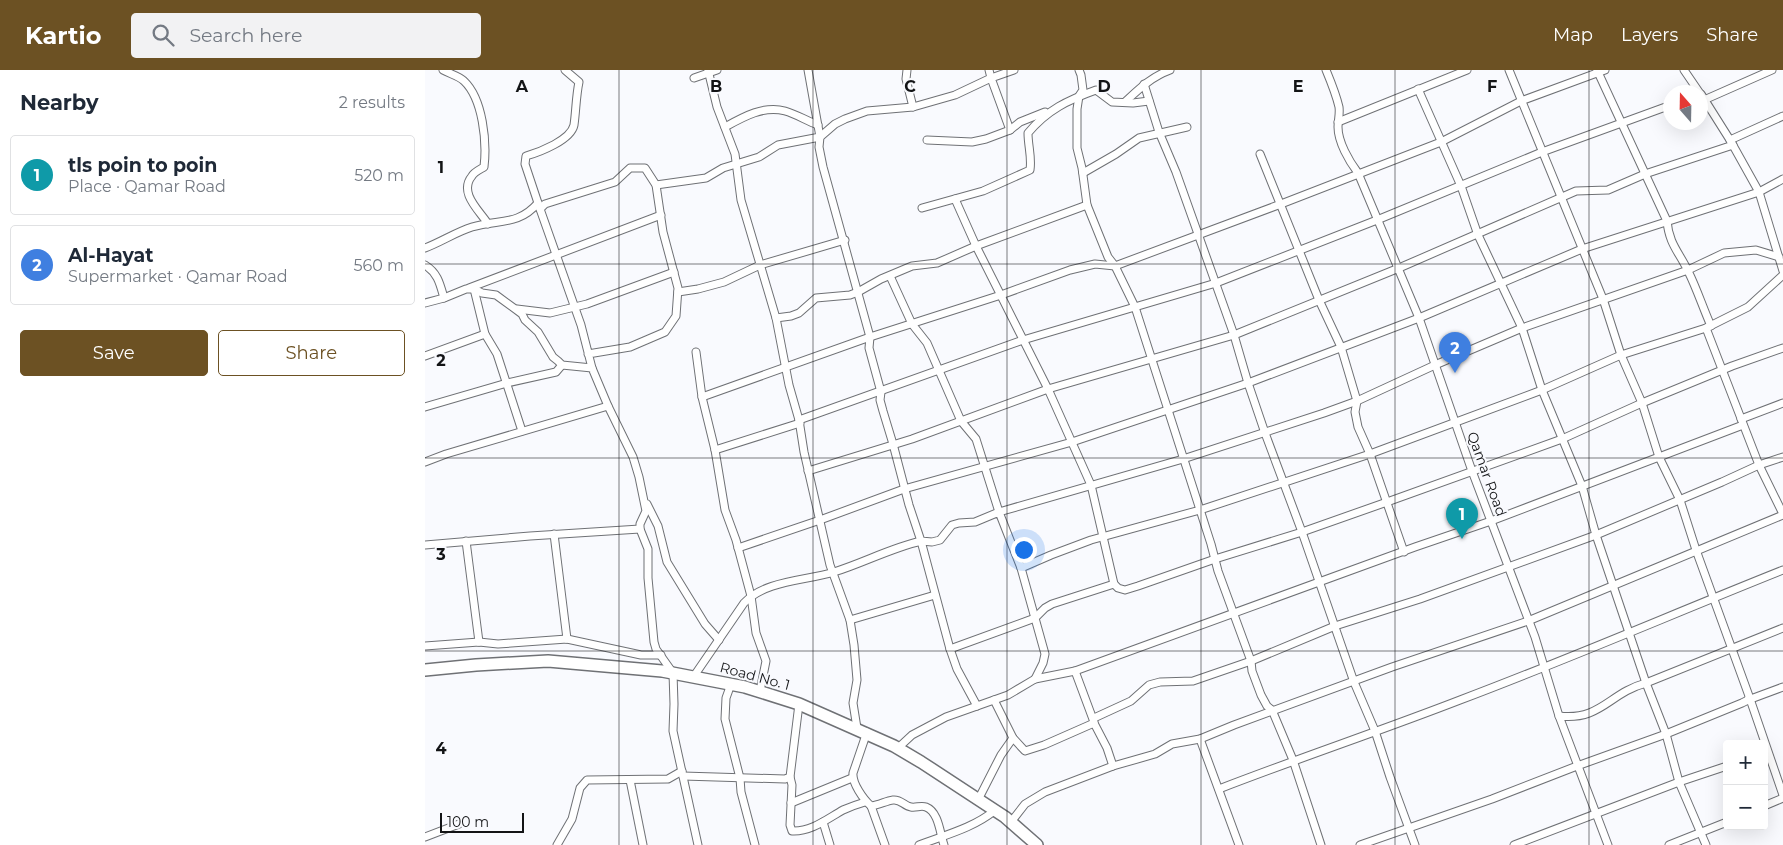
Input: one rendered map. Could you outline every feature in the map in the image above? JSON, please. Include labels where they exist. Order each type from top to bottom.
[{"type":"highway","name":"Road No. 1","points":[[425,670],[548,661],[616,666],[673,673],[760,691],[799,704],[862,730],[898,748],[1011,822],[1037,845]]},
{"type":"street","points":[[443,70],[464,80],[477,100],[486,150],[484,166],[471,176],[468,188],[469,201],[488,224]]},
{"type":"street","points":[[565,70],[579,82],[574,112],[574,127],[563,139],[526,156],[525,164],[581,325],[593,368],[608,406],[637,468],[646,511],[640,529],[648,549],[648,578],[654,642],[673,673],[673,731],[698,845]]},
{"type":"street","points":[[694,78],[708,71],[717,70]]},
{"type":"street","points":[[808,70],[821,137],[819,147],[823,167],[845,240],[870,337],[869,348],[881,392],[880,400],[950,649],[957,669],[977,706]]},
{"type":"street","points":[[907,70],[906,78],[913,107]]},
{"type":"street","points":[[989,70],[1010,130]]},
{"type":"street","points":[[656,185],[707,178],[723,168],[759,157],[778,145],[821,137],[835,124],[867,111],[913,107],[955,95],[984,80],[1013,70]]},
{"type":"street","points":[[1079,70],[1083,90],[1079,96],[1077,109],[1077,148],[1083,173],[1087,205],[1108,257],[1115,266],[1135,307],[1215,559],[1251,661],[1252,671],[1261,695],[1267,706],[1272,710],[1293,760],[1321,845]]},
{"type":"street","points":[[1125,102],[1143,84],[1170,70]]},
{"type":"street","points":[[1338,122],[1467,70]]},
{"type":"street","points":[[1509,70],[1603,299],[1621,355],[1642,403],[1659,457],[1680,500],[1713,598],[1748,690],[1749,699],[1763,740]]},
{"type":"street","points":[[1684,70],[1694,85]]},
{"type":"street","points":[[1708,93],[1772,70]]},
{"type":"street","points":[[708,71],[717,107],[737,163],[741,200],[776,318],[808,471],[833,572],[849,620],[854,645],[857,680],[853,702],[862,730],[853,778],[868,804],[885,845]]},
{"type":"street","name":"Qamar Road","points":[[1329,71],[1335,90],[1339,114],[1338,127],[1342,143],[1348,158],[1358,173],[1419,318],[1472,471],[1528,621],[1559,716],[1608,845]]},
{"type":"street","points":[[702,397],[870,337],[1087,265],[1115,266],[1441,142],[1521,102],[1600,71],[1621,123],[1667,221],[1668,233],[1672,244],[1688,270],[1709,327],[1722,371],[1759,464],[1783,515],[1528,621],[1272,710],[1199,739],[1172,744],[1155,754],[1113,766],[1045,792],[1025,804],[1011,822]]},
{"type":"street","points":[[1143,84],[1235,335],[1248,383],[1265,433],[1302,532],[1354,682],[1375,732],[1389,777],[1415,845]]},
{"type":"street","points":[[1418,89],[1461,186],[1478,235],[1502,282],[1521,328],[1542,390],[1582,486],[1646,683],[1666,734],[1679,782],[1706,845]]},
{"type":"street","points":[[927,140],[972,142],[986,139],[1010,130],[1020,122],[1095,90],[1112,102],[1149,101]]},
{"type":"street","points":[[1708,106],[1732,143],[1759,192],[1783,271]]},
{"type":"street","points":[[715,450],[799,422],[1023,340],[1216,283],[1377,220],[1542,152],[1663,108]]},
{"type":"street","points":[[725,127],[749,114],[773,109],[785,111],[818,124]]},
{"type":"street","points":[[922,208],[983,191],[1030,170],[1032,160],[1028,144],[1028,133],[1051,110]]},
{"type":"street","points":[[808,471],[912,439],[1048,389],[1235,335],[1478,235],[1576,191],[1608,190],[1645,174],[1732,143],[1783,116]]},
{"type":"street","points":[[1083,173],[1139,138],[1187,126]]},
{"type":"street","points":[[1260,154],[1319,300],[1341,347],[1357,401],[1355,412],[1357,421],[1404,552]]},
{"type":"street","points":[[425,248],[472,227],[514,219],[528,214],[539,206],[615,182],[630,168],[645,168],[656,185],[663,232],[678,292],[677,316],[665,332],[630,347],[588,354]]},
{"type":"street","points":[[738,548],[904,489],[985,468],[1071,442],[1248,383],[1419,318],[1582,248],[1759,192],[1783,179]]},
{"type":"street","points":[[955,199],[976,246],[1048,389],[1091,485],[1114,584],[1118,588],[1125,590],[1302,532],[1562,439],[1642,403],[1783,348]]},
{"type":"street","points":[[776,318],[795,316],[806,309],[816,298],[850,295],[874,282],[912,266],[937,263],[976,246],[1087,205]]},
{"type":"street","points":[[425,302],[444,298],[661,215]]},
{"type":"street","points":[[678,292],[724,282],[760,265],[845,240]]},
{"type":"street","points":[[694,676],[751,596],[773,587],[833,572],[921,541],[932,542],[940,540],[952,526],[959,523],[975,522],[999,512],[1183,459],[1357,401],[1521,328],[1688,270],[1724,254],[1756,250],[1779,257]]},
{"type":"street","points":[[425,265],[433,270],[438,278],[444,298]]},
{"type":"street","points":[[466,289],[474,289],[482,293],[496,295],[511,307],[517,309],[550,313],[587,304],[674,272]]},
{"type":"street","points":[[1021,568],[1075,545],[1199,510],[1370,454],[1542,390],[1621,355],[1709,327],[1749,307],[1783,275]]},
{"type":"street","points":[[891,276],[912,324],[927,343],[961,422],[977,439],[999,512],[1021,568],[1045,654],[1035,679]]},
{"type":"street","points":[[474,289],[485,334],[497,354],[522,431]]},
{"type":"street","points":[[517,309],[525,320],[538,332],[553,357],[562,364],[593,368]]},
{"type":"street","points":[[425,356],[485,334]]},
{"type":"street","points":[[696,352],[702,397],[715,450],[725,510],[738,548],[751,596],[756,633],[766,661],[760,691]]},
{"type":"street","points":[[425,408],[507,383],[556,372],[562,364]]},
{"type":"street","points":[[898,748],[919,731],[957,712],[1009,695],[1035,679],[1075,671],[1491,521],[1659,457],[1783,403]]},
{"type":"street","points":[[425,462],[446,454],[608,406]]},
{"type":"street","points":[[994,700],[1013,738],[1025,751],[1032,750],[1094,721],[1131,701],[1149,685],[1160,682],[1193,681],[1251,661],[1335,626],[1508,568],[1597,535],[1722,482],[1759,464],[1783,457]]},
{"type":"street","points":[[642,495],[657,526],[667,562],[685,594],[705,624],[719,640]]},
{"type":"street","points":[[425,545],[640,529]]},
{"type":"street","points":[[554,534],[567,639]]},
{"type":"street","points":[[466,542],[479,642]]},
{"type":"street","points":[[1219,790],[1293,760],[1375,732],[1544,668],[1783,570]]},
{"type":"street","points":[[950,649],[1035,618],[1052,604],[1114,584]]},
{"type":"street","points":[[849,620],[935,595]]},
{"type":"street","points":[[1559,716],[1574,718],[1588,715],[1627,690],[1783,628]]},
{"type":"street","points":[[425,646],[475,644],[479,642],[499,644],[567,639],[641,655],[661,655]]},
{"type":"street","points":[[1075,671],[1113,766]]},
{"type":"street","points":[[731,684],[725,698],[725,719],[755,845]]},
{"type":"street","points":[[1360,845],[1492,799],[1666,734],[1749,699],[1783,688]]},
{"type":"street","points":[[799,704],[790,777],[792,785],[790,825],[792,831],[803,830],[823,822],[843,810],[868,804],[900,800],[909,806],[921,806],[933,812],[944,845]]},
{"type":"street","points":[[979,800],[1001,755],[1013,738]]},
{"type":"street","points":[[1199,739],[1239,845]]},
{"type":"street","points":[[1768,756],[1783,796],[1768,804]]},
{"type":"street","points":[[1514,845],[1597,815],[1679,782],[1723,767]]},
{"type":"street","points":[[557,845],[568,829],[572,819],[578,792],[585,782],[593,779],[668,779],[682,773],[740,778],[785,779],[790,777]]},
{"type":"street","points":[[791,803],[853,778]]},
{"type":"street","points":[[630,780],[643,845]]},
{"type":"street","points":[[919,845],[975,824],[995,811]]},
{"type":"street","points":[[823,822],[830,845]]},
{"type":"street","points":[[425,837],[459,824]]},
{"type":"street","points":[[1669,845],[1723,824]]},
{"type":"place","name":"Al-Hayat","points":[[1455,373]]},
{"type":"place","name":"tls poin to poin","points":[[1462,539]]}]
